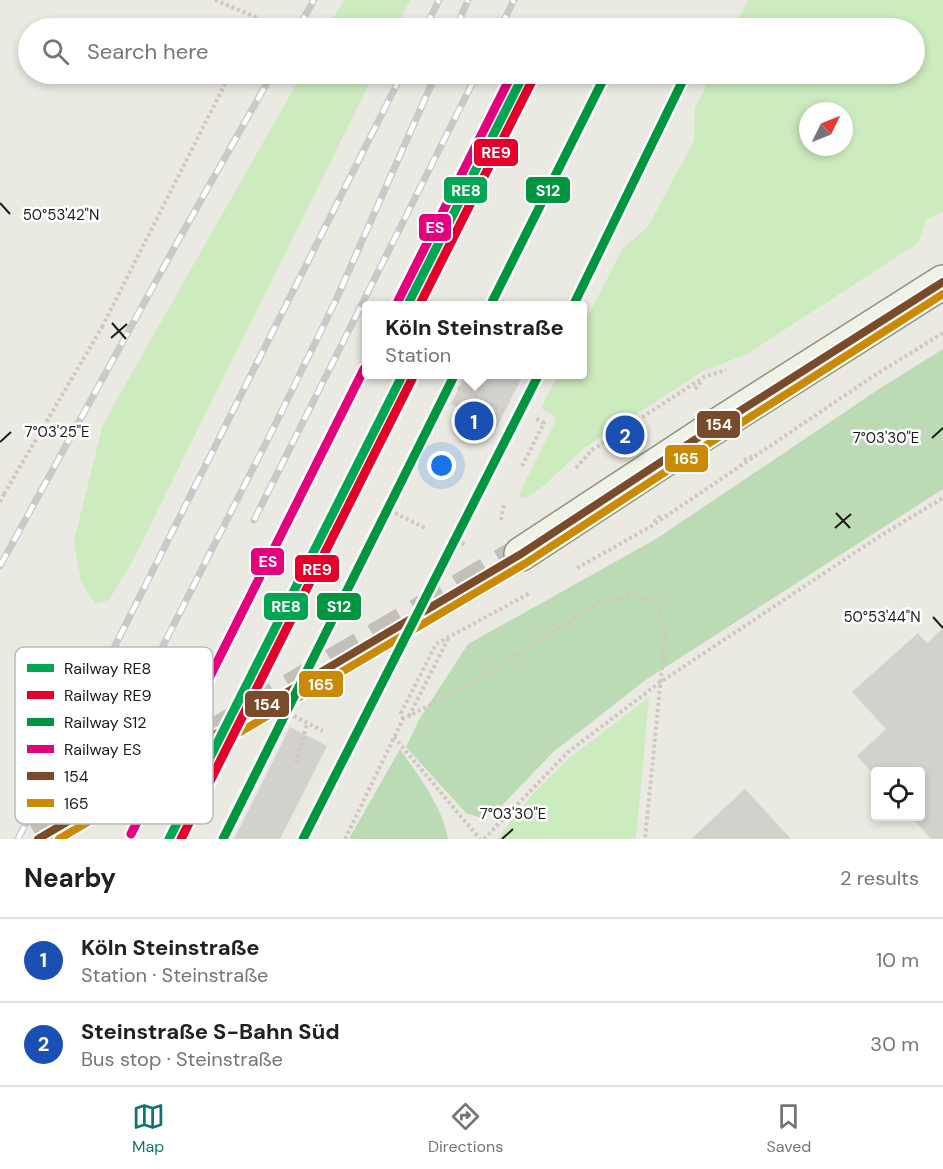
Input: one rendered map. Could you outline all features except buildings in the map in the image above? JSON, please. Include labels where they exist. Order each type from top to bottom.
[{"type":"main road","points":[[521,554],[702,435],[943,282]]},
{"type":"path","points":[[215,0],[258,18]]},
{"type":"path","points":[[0,502],[102,327],[225,84]]},
{"type":"path","points":[[568,573],[650,527],[875,375],[943,333]]},
{"type":"path","points":[[568,476],[592,450],[704,377],[695,388]]},
{"type":"path","points":[[458,388],[506,412]]},
{"type":"path","points":[[522,466],[544,423],[535,418]]},
{"type":"path","points":[[592,450],[606,447]]},
{"type":"path","points":[[744,459],[765,451]]},
{"type":"path","points":[[394,737],[482,839],[568,752],[659,683],[880,536],[943,498]]},
{"type":"path","points":[[395,513],[427,529]]},
{"type":"path","points":[[650,527],[660,516]]},
{"type":"path","points":[[501,523],[511,517]]},
{"type":"path","points":[[403,720],[401,713],[436,644],[537,590]]},
{"type":"path","points":[[345,839],[403,720],[465,687],[600,602],[629,596],[643,598],[659,606],[664,637],[645,839]]},
{"type":"path","points":[[409,717],[450,636]]},
{"type":"path","points":[[294,716],[323,731]]},
{"type":"path","points":[[296,763],[307,723]]},
{"type":"green space","points":[[344,0],[410,0],[401,18],[333,18]]},
{"type":"green space","points":[[748,0],[943,0],[943,212],[926,219],[918,243],[747,354],[703,371],[584,448],[542,487],[527,498],[521,498],[519,494],[557,418],[541,408],[556,379],[587,379],[587,318],[623,248],[648,227],[694,140],[695,108],[707,84],[925,84],[925,18],[739,18]]},
{"type":"green space","points":[[296,84],[369,84],[133,560],[109,600],[95,604],[81,581],[74,541],[103,424]]},
{"type":"green space","points":[[943,349],[943,489],[647,679],[552,753],[496,812],[481,818],[466,813],[406,747],[420,718],[468,644],[656,539],[879,389]]},
{"type":"green space","points":[[649,697],[636,839],[497,839],[533,794],[567,760]]},
{"type":"green space","points":[[400,749],[435,803],[448,839],[349,839]]},
{"type":"tunnel","points":[[213,736],[521,554]]},
{"type":"tunnel","points":[[38,839],[63,824]]},
{"type":"railway","points":[[304,18],[314,0]]},
{"type":"railway","points":[[430,18],[439,0]]},
{"type":"railway","points":[[460,18],[468,0]]},
{"type":"railway","points":[[505,18],[514,0]]},
{"type":"railway","points":[[0,566],[266,84]]},
{"type":"railway","points":[[114,647],[397,84]]},
{"type":"railway","points":[[162,647],[335,302],[432,84]]},
{"type":"railway","points":[[364,301],[472,84]]},
{"type":"railway","points":[[254,520],[362,304]]},
{"type":"railway","points":[[18,839],[26,824]]},
{"type":"railway","points":[[65,839],[73,824]]},
{"type":"rail line","name":"ES","points":[[398,301],[507,84]]},
{"type":"rail line","name":"RE8","points":[[410,301],[519,84]]},
{"type":"rail line","name":"RE9","points":[[422,301],[530,84]]},
{"type":"rail line","name":"S12","points":[[492,301],[601,84]]},
{"type":"rail line","name":"S12","points":[[575,301],[681,84]]},
{"type":"rail line","name":"ES","points":[[213,670],[362,373]]},
{"type":"rail line","name":"RE8","points":[[213,752],[400,379]]},
{"type":"rail line","name":"RE9","points":[[213,775],[412,379]]},
{"type":"rail line","name":"S12","points":[[223,839],[453,379]]},
{"type":"rail line","name":"S12","points":[[303,839],[536,379]]},
{"type":"rail line","name":"ES","points":[[131,834],[136,824]]},
{"type":"rail line","name":"RE8","points":[[169,839],[177,824]]},
{"type":"rail line","name":"RE9","points":[[181,839],[189,824]]},
{"type":"transit line","name":"154","points":[[213,736],[521,554],[702,435],[943,282]]},
{"type":"transit line","name":"165","points":[[213,748],[526,563],[943,294]]},
{"type":"transit line","name":"154","points":[[38,839],[63,824]]},
{"type":"transit line","name":"165","points":[[59,839],[84,824]]},
{"type":"place","name":"Köln Steinstraße","points":[[474,421]]},
{"type":"place","name":"Steinstraße S-Bahn Süd","points":[[625,435]]}]
